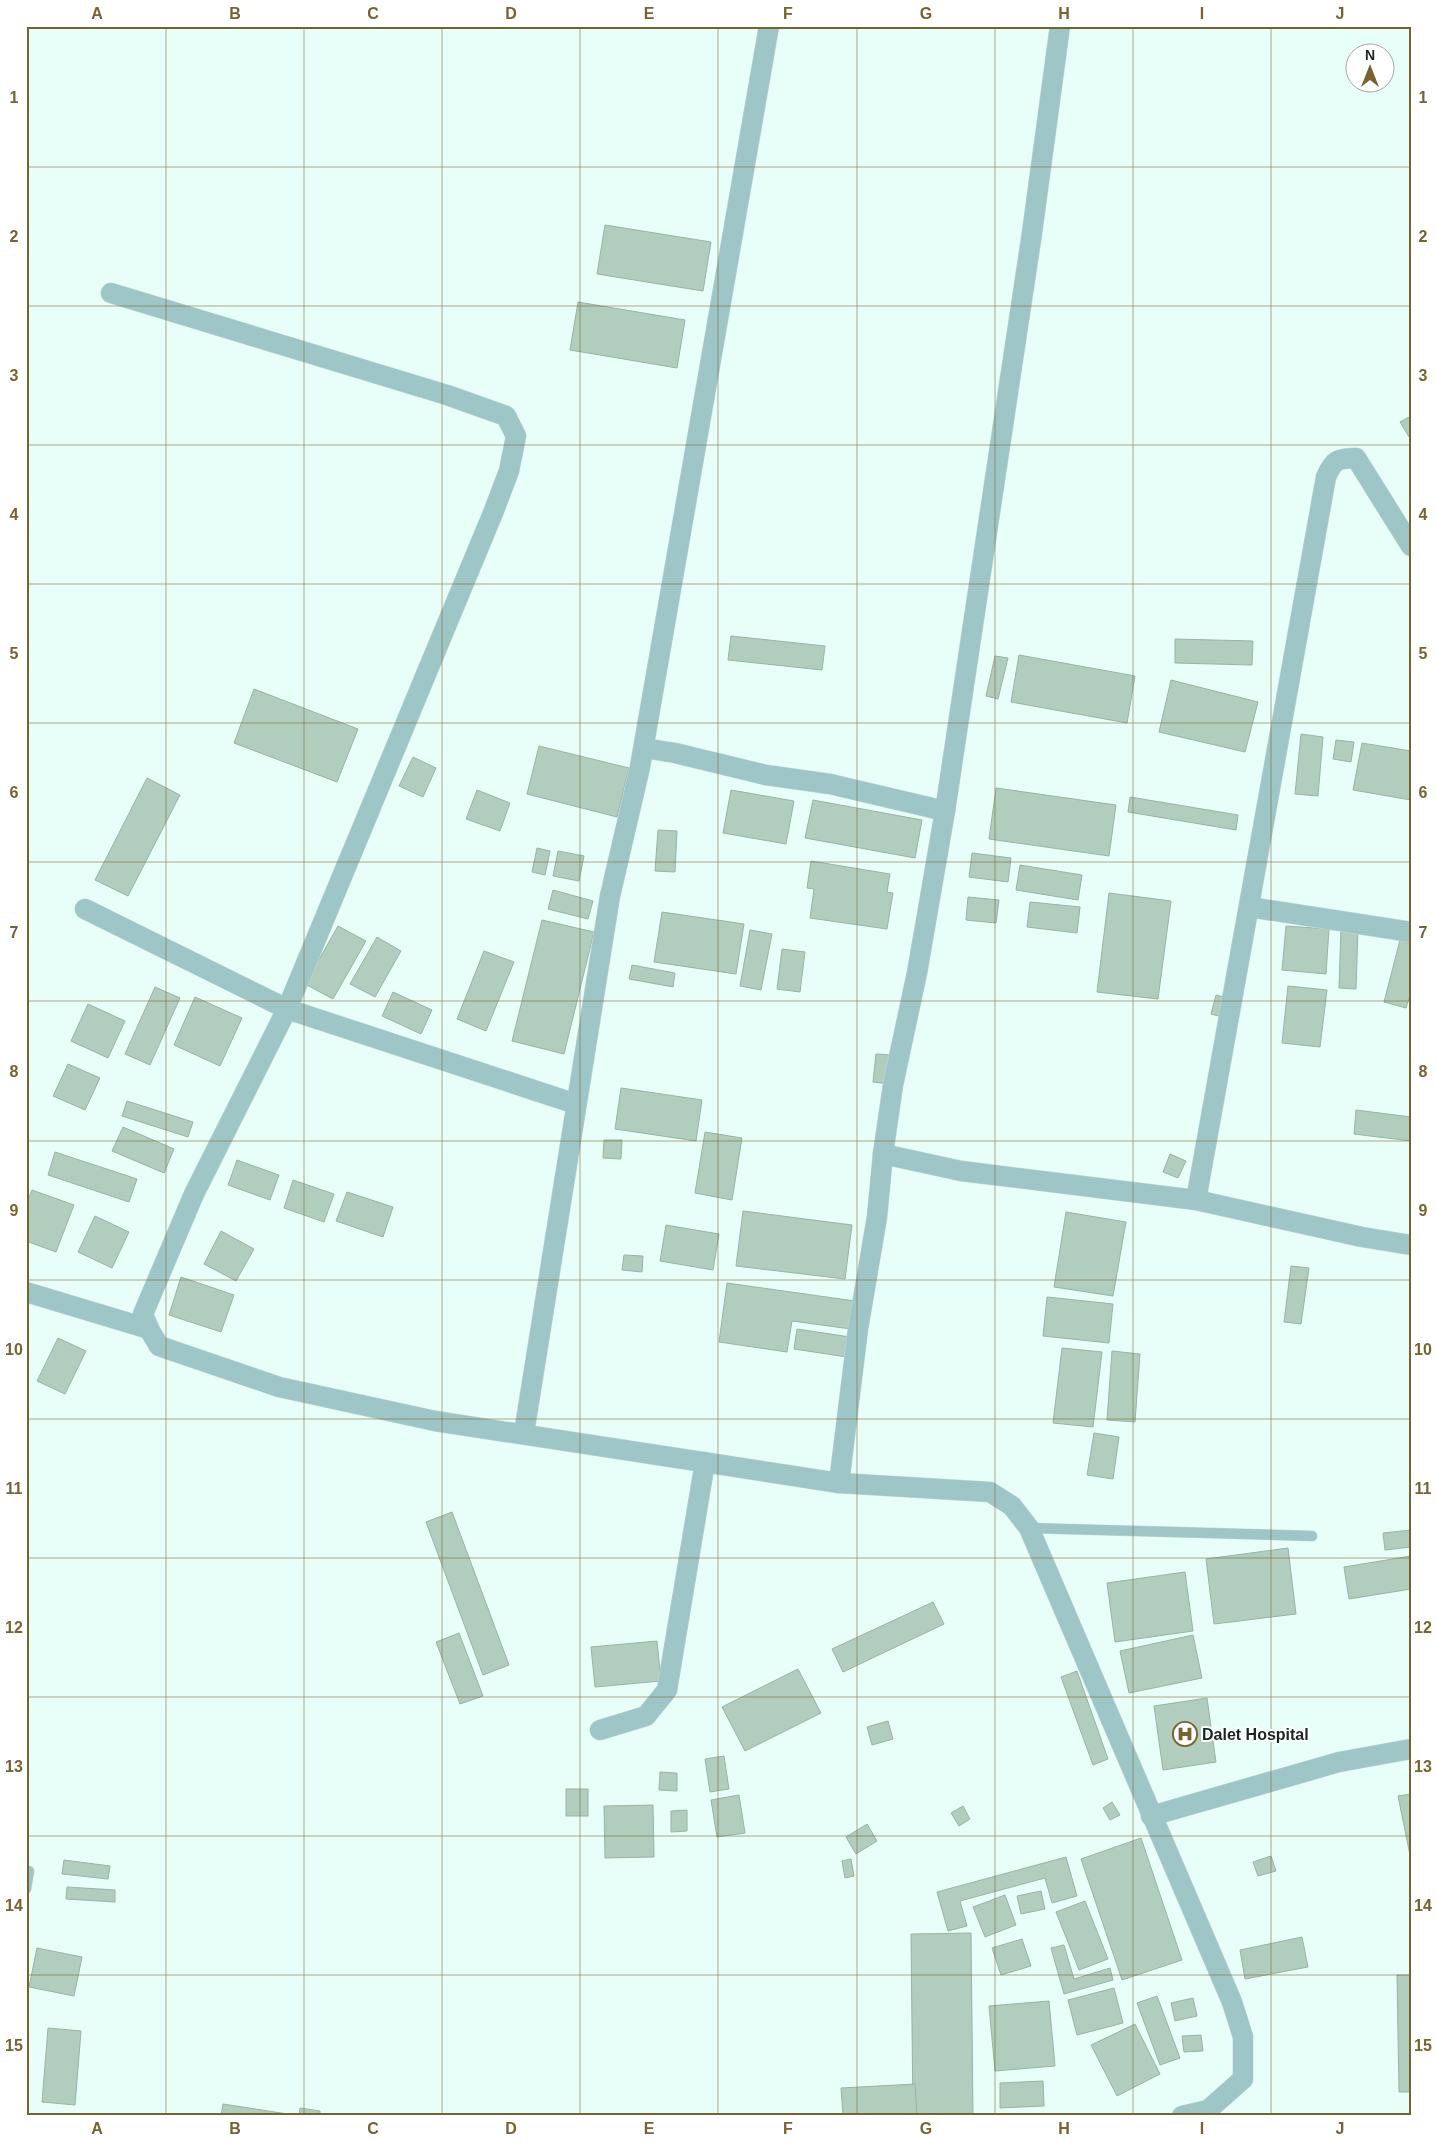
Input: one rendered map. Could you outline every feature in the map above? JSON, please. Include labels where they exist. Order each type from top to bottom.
[{"type":"street","points":[[524,1433],[610,896],[644,748],[769,26]]},
{"type":"street","points":[[839,1483],[858,1328],[877,1217],[883,1154],[893,1085],[918,973],[945,811],[1032,233],[1060,26]]},
{"type":"street","points":[[111,293],[438,392],[506,416],[516,436],[509,471],[493,512],[286,1009],[191,1202],[143,1314],[149,1329],[159,1346],[279,1387],[434,1421],[524,1433],[839,1483],[990,1492],[1012,1506],[1029,1528],[1232,2002],[1243,2037],[1243,2080],[1208,2110],[1182,2116]]},
{"type":"street","points":[[1196,1200],[1326,477],[1332,464],[1340,459],[1356,458],[1411,546]]},
{"type":"street","points":[[644,748],[675,753],[766,775],[830,784],[945,811]]},
{"type":"street","points":[[1249,907],[1411,932]]},
{"type":"street","points":[[85,909],[286,1009],[576,1104]]},
{"type":"street","points":[[883,1154],[962,1171],[1196,1200],[1362,1237],[1411,1245]]},
{"type":"street","points":[[26,1292],[149,1329]]},
{"type":"street","points":[[600,1730],[646,1716],[667,1690],[705,1462]]},
{"type":"street","points":[[1151,1816],[1339,1762],[1411,1749]]},
{"type":"lane","points":[[1029,1528],[1312,1536]]},
{"type":"lane","points":[[26,1889],[29,1871]]},
{"type":"building","points":[[605,225],[711,242],[703,291],[597,274]]},
{"type":"building","points":[[578,302],[685,320],[677,368],[570,350]]},
{"type":"building","points":[[1411,416],[1411,440],[1400,422]]},
{"type":"building","points":[[731,636],[825,646],[822,670],[728,660]]},
{"type":"building","points":[[1175,639],[1253,641],[1252,665],[1175,663]]},
{"type":"building","points":[[1019,655],[1135,676],[1127,723],[1011,702]]},
{"type":"building","points":[[995,656],[1008,658],[998,699],[986,696]]},
{"type":"building","points":[[1171,680],[1258,702],[1245,752],[1159,732]]},
{"type":"building","points":[[254,689],[358,729],[337,782],[234,743]]},
{"type":"building","points":[[1301,734],[1323,737],[1318,796],[1295,794]]},
{"type":"building","points":[[1336,740],[1354,742],[1351,762],[1333,759]]},
{"type":"building","points":[[1362,743],[1411,751],[1411,800],[1353,790]]},
{"type":"building","points":[[539,746],[629,768],[617,817],[527,794]]},
{"type":"building","points":[[413,757],[436,768],[423,797],[399,786]]},
{"type":"building","points":[[147,778],[180,795],[128,896],[95,880]]},
{"type":"building","points":[[996,788],[1116,805],[1109,856],[989,839]]},
{"type":"building","points":[[477,790],[510,803],[500,831],[466,819]]},
{"type":"building","points":[[731,790],[794,801],[786,844],[723,833]]},
{"type":"building","points":[[1130,797],[1238,815],[1236,830],[1128,812]]},
{"type":"building","points":[[813,800],[922,820],[915,858],[805,838]]},
{"type":"building","points":[[658,830],[677,831],[675,872],[655,871]]},
{"type":"building","points":[[537,848],[550,851],[545,875],[532,872]]},
{"type":"building","points":[[558,851],[584,856],[579,881],[553,876]]},
{"type":"building","points":[[972,853],[1011,858],[1008,882],[969,877]]},
{"type":"building","points":[[811,861],[890,874],[887,892],[893,893],[887,929],[810,918],[814,889],[807,888]]},
{"type":"building","points":[[1020,865],[1082,875],[1078,900],[1016,890]]},
{"type":"building","points":[[553,890],[593,901],[588,919],[548,909]]},
{"type":"building","points":[[1109,893],[1171,901],[1158,999],[1097,992]]},
{"type":"building","points":[[968,897],[999,900],[996,923],[966,920]]},
{"type":"building","points":[[1030,902],[1080,907],[1077,933],[1027,927]]},
{"type":"building","points":[[662,912],[744,924],[736,974],[654,962]]},
{"type":"building","points":[[542,920],[594,932],[564,1054],[512,1041]]},
{"type":"building","points":[[338,926],[366,941],[333,999],[305,984]]},
{"type":"building","points":[[1286,926],[1329,929],[1326,974],[1282,970]]},
{"type":"building","points":[[1341,928],[1358,929],[1356,989],[1339,988]]},
{"type":"building","points":[[750,930],[772,934],[761,990],[740,986]]},
{"type":"building","points":[[377,937],[401,951],[375,997],[350,984]]},
{"type":"building","points":[[1400,940],[1411,943],[1411,992],[1406,1008],[1384,1002]]},
{"type":"building","points":[[782,949],[805,952],[800,992],[777,989]]},
{"type":"building","points":[[484,951],[514,962],[486,1031],[457,1019]]},
{"type":"building","points":[[632,965],[675,973],[673,987],[629,979]]},
{"type":"building","points":[[1288,986],[1327,990],[1320,1047],[1282,1043]]},
{"type":"building","points":[[155,987],[180,998],[150,1065],[125,1054]]},
{"type":"building","points":[[393,992],[432,1010],[421,1034],[382,1016]]},
{"type":"building","points":[[1216,995],[1227,998],[1222,1017],[1211,1014]]},
{"type":"building","points":[[195,997],[242,1018],[220,1066],[174,1045]]},
{"type":"building","points":[[88,1004],[125,1021],[108,1058],[71,1041]]},
{"type":"building","points":[[876,1054],[892,1055],[889,1084],[873,1082]]},
{"type":"building","points":[[68,1064],[100,1078],[85,1110],[53,1096]]},
{"type":"building","points":[[621,1088],[702,1100],[696,1141],[615,1129]]},
{"type":"building","points":[[127,1101],[193,1122],[188,1137],[122,1116]]},
{"type":"building","points":[[1356,1110],[1411,1117],[1411,1141],[1354,1134]]},
{"type":"building","points":[[123,1127],[174,1149],[164,1173],[112,1151]]},
{"type":"building","points":[[705,1132],[742,1138],[732,1200],[695,1193]]},
{"type":"building","points":[[604,1140],[622,1140],[621,1159],[603,1158]]},
{"type":"building","points":[[55,1152],[137,1179],[129,1202],[48,1175]]},
{"type":"building","points":[[1170,1154],[1186,1161],[1178,1178],[1163,1172]]},
{"type":"building","points":[[237,1160],[279,1175],[270,1200],[228,1185]]},
{"type":"building","points":[[293,1180],[334,1194],[324,1222],[284,1208]]},
{"type":"building","points":[[32,1190],[74,1205],[56,1252],[26,1241],[26,1205]]},
{"type":"building","points":[[347,1192],[393,1207],[383,1237],[336,1221]]},
{"type":"building","points":[[743,1211],[852,1225],[845,1279],[736,1266]]},
{"type":"building","points":[[1066,1212],[1126,1222],[1113,1296],[1054,1287]]},
{"type":"building","points":[[95,1216],[129,1232],[112,1268],[78,1252]]},
{"type":"building","points":[[666,1225],[719,1234],[713,1270],[660,1261]]},
{"type":"building","points":[[221,1231],[254,1249],[236,1281],[204,1264]]},
{"type":"building","points":[[624,1255],[643,1256],[642,1272],[622,1270]]},
{"type":"building","points":[[1291,1266],[1309,1268],[1301,1324],[1284,1322]]},
{"type":"building","points":[[181,1277],[234,1295],[221,1332],[169,1315]]},
{"type":"building","points":[[727,1283],[855,1301],[851,1329],[792,1321],[787,1352],[719,1342]]},
{"type":"building","points":[[1047,1297],[1113,1304],[1109,1343],[1043,1336]]},
{"type":"building","points":[[797,1329],[850,1337],[847,1357],[794,1349]]},
{"type":"building","points":[[58,1338],[86,1351],[65,1394],[37,1381]]},
{"type":"building","points":[[1062,1348],[1102,1352],[1093,1427],[1053,1423]]},
{"type":"building","points":[[1112,1351],[1140,1354],[1135,1422],[1107,1420]]},
{"type":"building","points":[[1094,1433],[1119,1437],[1113,1479],[1087,1475]]},
{"type":"building","points":[[452,1512],[509,1665],[483,1675],[426,1522]]},
{"type":"building","points":[[1411,1530],[1411,1547],[1385,1550],[1383,1533]]},
{"type":"building","points":[[1288,1548],[1296,1614],[1214,1624],[1206,1559]]},
{"type":"building","points":[[1411,1556],[1411,1589],[1349,1599],[1344,1567]]},
{"type":"building","points":[[1185,1572],[1193,1631],[1115,1642],[1107,1583]]},
{"type":"building","points":[[933,1602],[944,1624],[843,1672],[832,1649]]},
{"type":"building","points":[[459,1633],[483,1696],[460,1704],[436,1642]]},
{"type":"building","points":[[1193,1635],[1202,1678],[1129,1693],[1120,1651]]},
{"type":"building","points":[[657,1641],[661,1681],[595,1687],[591,1647]]},
{"type":"building","points":[[798,1669],[821,1713],[745,1751],[722,1707]]},
{"type":"building","points":[[1077,1671],[1108,1759],[1093,1765],[1061,1677]]},
{"type":"building","name":"Dalet Hospital","points":[[1207,1698],[1216,1762],[1163,1770],[1154,1706]]},
{"type":"building","points":[[888,1721],[893,1739],[872,1745],[867,1727]]},
{"type":"building","points":[[724,1756],[729,1789],[710,1792],[705,1759]]},
{"type":"building","points":[[660,1772],[677,1773],[677,1791],[659,1790]]},
{"type":"building","points":[[566,1789],[588,1789],[588,1816],[566,1816]]},
{"type":"building","points":[[1411,1794],[1411,1860],[1398,1796]]},
{"type":"building","points":[[739,1795],[745,1833],[717,1837],[711,1800]]},
{"type":"building","points":[[1112,1802],[1120,1815],[1110,1820],[1103,1808]]},
{"type":"building","points":[[653,1805],[654,1857],[605,1858],[604,1806]]},
{"type":"building","points":[[963,1806],[970,1819],[959,1826],[951,1813]]},
{"type":"building","points":[[687,1810],[687,1831],[671,1832],[671,1811]]},
{"type":"building","points":[[867,1824],[877,1841],[856,1854],[846,1837]]},
{"type":"building","points":[[1141,1838],[1182,1960],[1122,1980],[1081,1859]]},
{"type":"building","points":[[1271,1856],[1276,1871],[1258,1876],[1253,1862]]},
{"type":"building","points":[[1066,1857],[1077,1896],[1052,1903],[1045,1878],[960,1901],[967,1926],[948,1931],[937,1892]]},
{"type":"building","points":[[851,1859],[854,1876],[845,1878],[842,1861]]},
{"type":"building","points":[[64,1860],[110,1866],[108,1879],[62,1874]]},
{"type":"building","points":[[67,1887],[115,1890],[115,1902],[66,1899]]},
{"type":"building","points":[[1041,1891],[1045,1909],[1021,1914],[1017,1896]]},
{"type":"building","points":[[1005,1895],[1016,1925],[985,1937],[973,1907]]},
{"type":"building","points":[[1085,1901],[1108,1959],[1079,1970],[1056,1912]]},
{"type":"building","points":[[971,1933],[973,2115],[913,2116],[911,1934]]},
{"type":"building","points":[[1302,1937],[1308,1967],[1245,1979],[1240,1950]]},
{"type":"building","points":[[1022,1939],[1031,1966],[1001,1975],[992,1948]]},
{"type":"building","points":[[1064,1945],[1074,1979],[1110,1968],[1113,1980],[1064,1994],[1051,1948]]},
{"type":"building","points":[[37,1948],[82,1957],[74,1996],[29,1987]]},
{"type":"building","points":[[1397,1975],[1411,1975],[1411,2092],[1399,2092]]},
{"type":"building","points":[[1114,1988],[1123,2023],[1077,2035],[1068,2000]]},
{"type":"building","points":[[1157,1996],[1180,2058],[1160,2065],[1137,2003]]},
{"type":"building","points":[[1193,1998],[1197,2016],[1175,2021],[1171,2003]]},
{"type":"building","points":[[1049,2001],[1055,2066],[995,2071],[989,2006]]},
{"type":"building","points":[[1135,2024],[1160,2074],[1117,2096],[1091,2045]]},
{"type":"building","points":[[48,2028],[81,2031],[75,2105],[42,2102]]},
{"type":"building","points":[[1201,2035],[1203,2051],[1184,2052],[1182,2036]]},
{"type":"building","points":[[1043,2081],[1044,2106],[1000,2108],[1000,2083]]},
{"type":"building","points":[[915,2084],[917,2116],[843,2116],[841,2088]]},
{"type":"building","points":[[223,2104],[294,2115],[221,2116]]},
{"type":"building","points":[[300,2108],[320,2111],[320,2116],[299,2116]]},
{"type":"place","name":"Dalet Hospital","points":[[1185,1734]]}]
